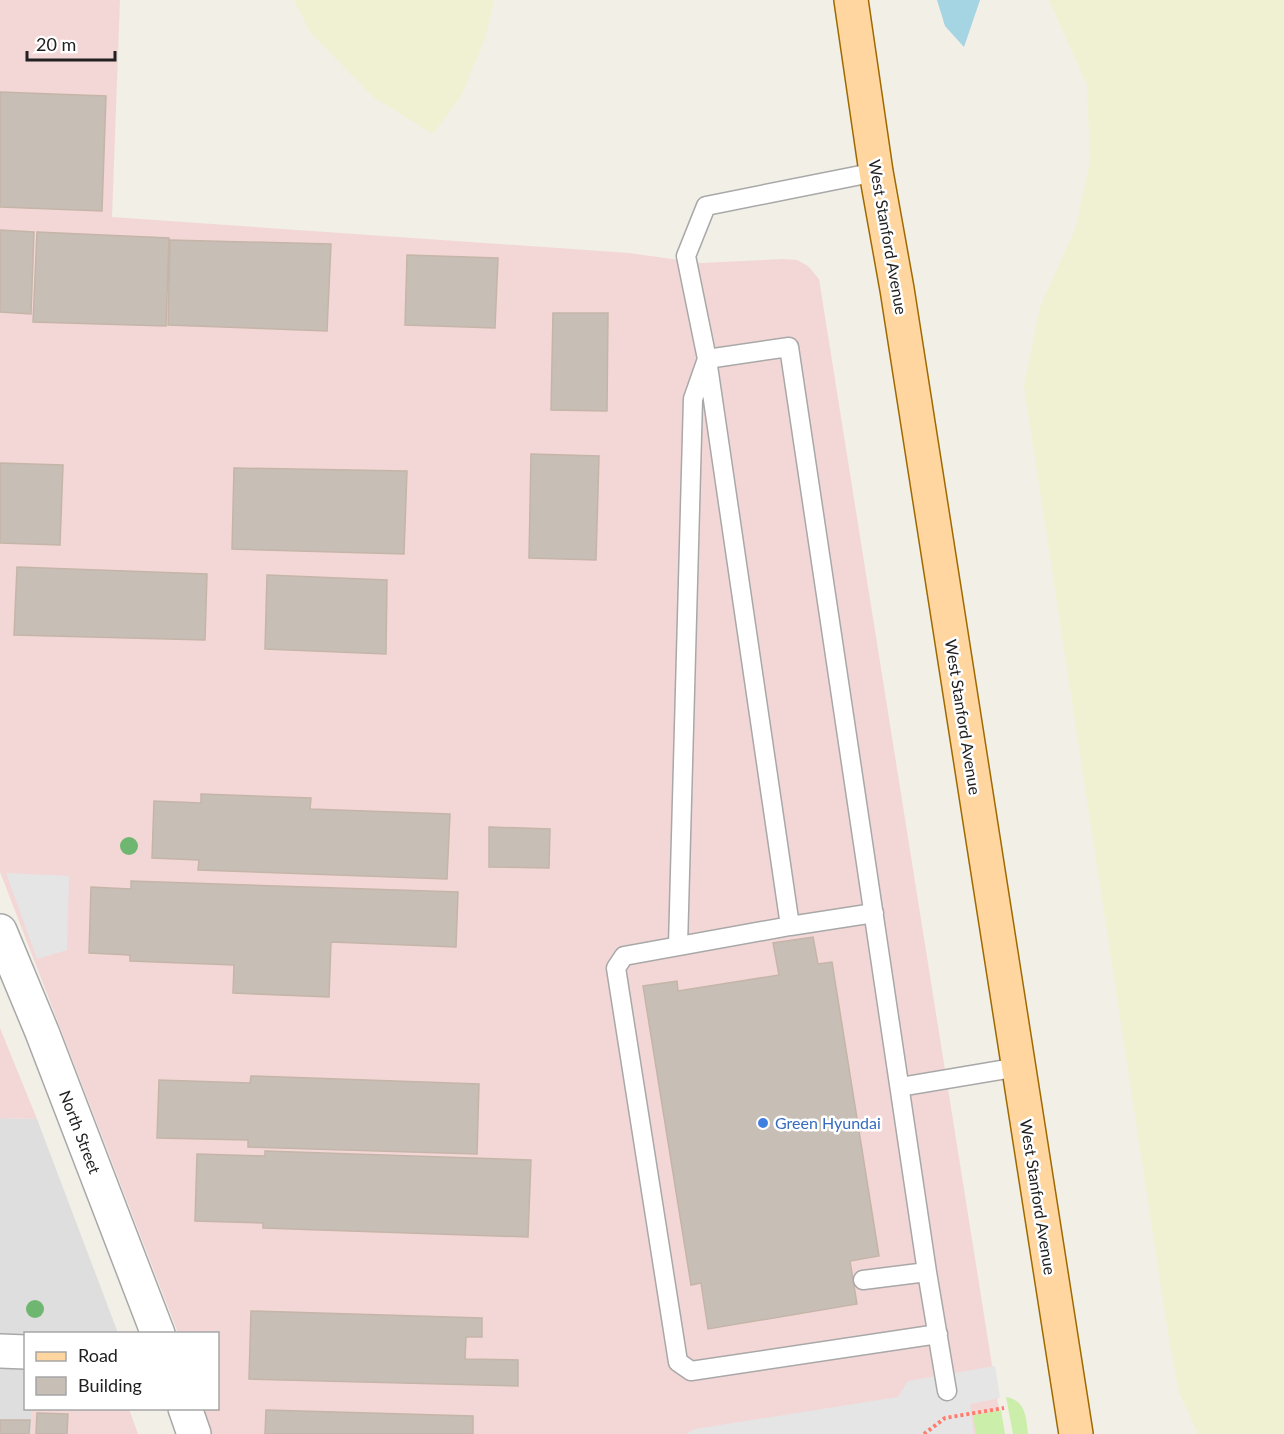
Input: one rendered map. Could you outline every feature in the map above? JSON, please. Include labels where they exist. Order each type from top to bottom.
[{"type":"main road","name":"West Stanford Avenue","points":[[851,0],[876,172],[899,300],[1076,1434]]},
{"type":"street","name":"North Street","points":[[0,931],[42,1032],[157,1332]]},
{"type":"street","points":[[0,1351],[24,1352]]},
{"type":"street","points":[[186,1410],[194,1434]]},
{"type":"lane","points":[[790,926],[707,359],[686,256],[706,206],[876,172]]},
{"type":"lane","points":[[707,359],[789,347],[927,1272],[947,1391]]},
{"type":"lane","points":[[678,946],[693,399],[707,359]]},
{"type":"lane","points":[[874,913],[624,956],[615,968],[678,1362],[691,1371],[938,1334]]},
{"type":"lane","points":[[900,1088],[1018,1067]]},
{"type":"lane","points":[[863,1280],[927,1272]]},
{"type":"path","points":[[924,1434],[945,1418],[1004,1408]]},
{"type":"shaded area","points":[[0,0],[120,0],[112,217],[629,253],[701,263],[783,259],[797,260],[808,266],[819,279],[1003,1434],[212,1434],[203,1410],[219,1410],[219,1332],[178,1332],[0,872]]},
{"type":"shaded area","points":[[6,873],[69,876],[67,950],[37,959]]},
{"type":"shaded area","points":[[0,1028],[37,1119],[0,1118]]},
{"type":"shaded area","points":[[0,1118],[37,1119],[118,1332],[24,1332],[24,1340],[0,1338]]},
{"type":"shaded area","points":[[0,1365],[24,1366],[24,1410],[31,1410],[31,1434],[0,1434]]},
{"type":"shaded area","points":[[995,1366],[1000,1398],[970,1404],[974,1434],[686,1434],[695,1429],[898,1397],[908,1381]]},
{"type":"shaded area","points":[[31,1410],[129,1410],[138,1434],[31,1434]]},
{"type":"green space","points":[[294,0],[494,0],[485,39],[461,96],[433,134],[373,97],[310,32]]},
{"type":"green space","points":[[1049,0],[1284,0],[1284,1434],[1198,1434],[1179,1392],[1168,1333],[1024,386],[1040,307],[1076,227],[1090,161],[1087,85]]},
{"type":"green space","points":[[1006,1397],[1018,1402],[1024,1411],[1028,1434],[1013,1434]]},
{"type":"green space","points":[[1001,1410],[1005,1434],[976,1434],[973,1415]]},
{"type":"water","points":[[937,0],[980,0],[964,47],[945,26]]},
{"type":"building","points":[[0,92],[106,96],[102,211],[0,207]]},
{"type":"building","points":[[0,230],[34,232],[31,314],[0,312]]},
{"type":"building","points":[[37,232],[169,238],[166,326],[33,322]]},
{"type":"building","points":[[170,240],[331,244],[327,331],[168,325]]},
{"type":"building","points":[[407,255],[498,258],[495,328],[405,325]]},
{"type":"building","points":[[553,313],[608,313],[607,411],[551,410]]},
{"type":"building","points":[[531,454],[599,456],[596,560],[529,558]]},
{"type":"building","points":[[0,463],[63,465],[60,545],[0,543]]},
{"type":"building","points":[[234,468],[407,471],[404,554],[232,549]]},
{"type":"building","points":[[17,567],[207,574],[205,640],[14,635]]},
{"type":"building","points":[[267,575],[387,580],[386,654],[265,649]]},
{"type":"building","points":[[201,794],[311,798],[310,809],[450,814],[447,879],[198,870],[199,860],[152,858],[154,801],[201,803]]},
{"type":"building","points":[[489,827],[550,829],[549,868],[489,867]]},
{"type":"building","points":[[131,881],[458,892],[456,947],[331,942],[329,997],[233,993],[234,965],[130,961],[130,955],[89,953],[91,887],[131,889]]},
{"type":"building","points":[[813,937],[818,964],[832,962],[879,1256],[850,1261],[857,1304],[708,1329],[701,1283],[691,1285],[643,986],[677,981],[678,991],[779,975],[773,943]]},
{"type":"building","points":[[251,1076],[479,1084],[477,1154],[248,1147],[248,1140],[157,1138],[159,1080],[250,1083]]},
{"type":"building","points":[[265,1151],[531,1160],[528,1237],[263,1228],[263,1223],[195,1221],[197,1154],[265,1156]]},
{"type":"building","points":[[251,1311],[482,1318],[482,1337],[466,1337],[465,1359],[518,1360],[518,1386],[249,1379]]},
{"type":"building","points":[[266,1410],[473,1416],[473,1434],[265,1434]]},
{"type":"building","points":[[37,1413],[68,1414],[67,1434],[36,1434]]},
{"type":"building","points":[[0,1420],[30,1420],[29,1434],[0,1434]]},
{"type":"place","name":"Green Hyundai","points":[[763,1123]]}]
